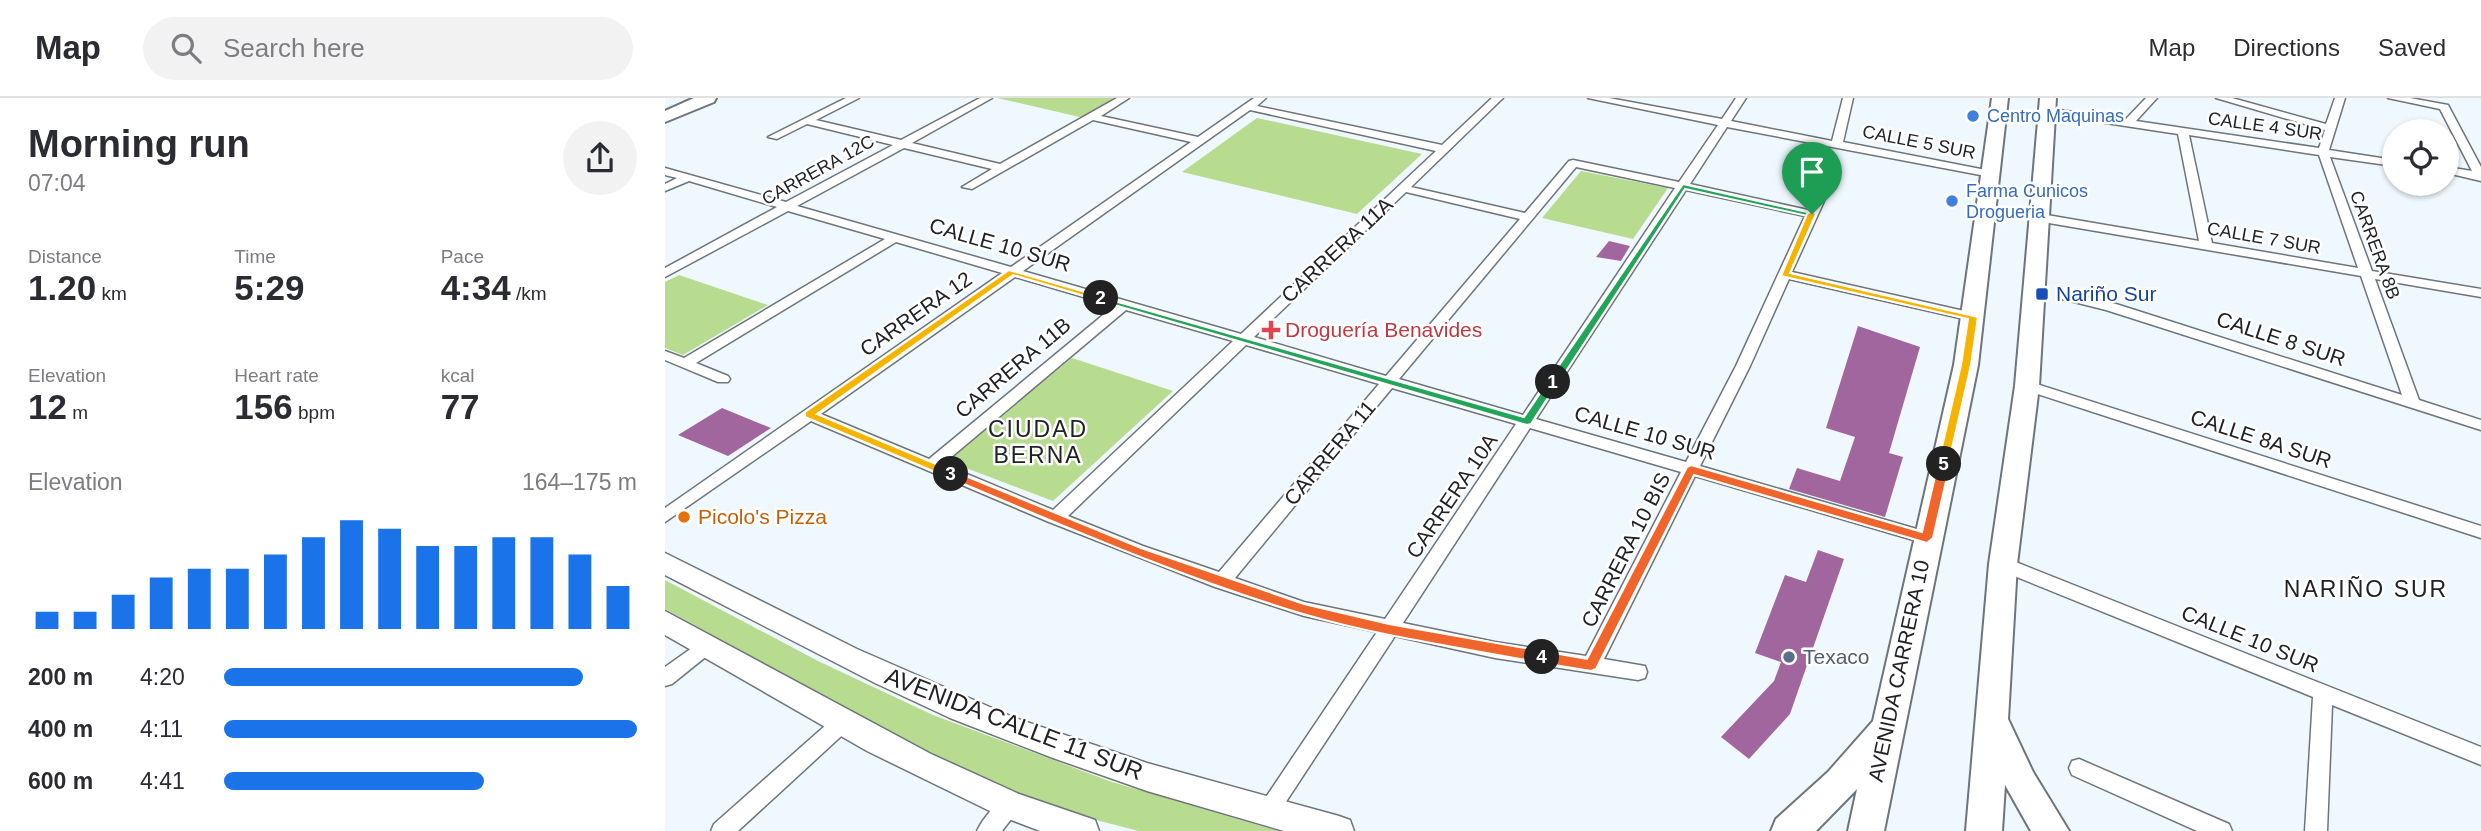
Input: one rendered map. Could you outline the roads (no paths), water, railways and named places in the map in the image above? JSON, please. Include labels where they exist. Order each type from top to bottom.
[{"type":"main road","points":[[665,117],[709,98]]},
{"type":"main road","name":"AVENIDA CARRERA 10","points":[[1866,831],[1927,538],[1956,415],[1973,317],[1991,174],[1997,99]]},
{"type":"main road","points":[[1984,831],[2003,564],[2013,473],[2027,386],[2047,105]]},
{"type":"main road","name":"AVENIDA CALLE 11 SUR","points":[[665,563],[803,636],[963,710],[1161,782],[1339,831]]},
{"type":"main road","points":[[665,622],[916,762],[1011,805],[1084,831]]},
{"type":"main road","points":[[1992,718],[2021,783],[2052,831]]},
{"type":"main road","points":[[1789,831],[1818,809],[1844,782],[1890,725]]},
{"type":"street","points":[[773,137],[854,98]]},
{"type":"street","name":"CARRERA 12C","points":[[665,273],[987,98]]},
{"type":"street","points":[[968,187],[1124,98]]},
{"type":"street","name":"CARRERA 12","points":[[665,516],[1261,98]]},
{"type":"street","name":"CARRERA 11A","points":[[1055,518],[1498,98]]},
{"type":"street","name":"CALLE 5 SUR","points":[[1593,98],[1631,101],[1725,123],[1991,174]]},
{"type":"street","name":"CARRERA 10A","points":[[1267,813],[1741,98]]},
{"type":"street","points":[[1837,144],[1848,98]]},
{"type":"street","points":[[2128,124],[2152,98]]},
{"type":"street","points":[[2221,98],[2331,129]]},
{"type":"street","points":[[2323,152],[2340,98]]},
{"type":"street","points":[[2393,98],[2444,107],[2481,176]]},
{"type":"street","name":"CALLE 4 SUR","points":[[2047,105],[2128,124],[2382,161]]},
{"type":"street","points":[[1248,107],[1444,149]]},
{"type":"street","points":[[1093,117],[1199,141]]},
{"type":"street","points":[[806,121],[1003,168]]},
{"type":"street","points":[[2183,132],[2206,246]]},
{"type":"street","name":"CARRERA 8B","points":[[2323,152],[2412,402]]},
{"type":"street","name":"CARRERA 11","points":[[1221,582],[1573,163],[1683,187]]},
{"type":"street","name":"CALLE 10 SUR","points":[[665,171],[1927,538]]},
{"type":"street","points":[[2459,172],[2481,176]]},
{"type":"street","points":[[665,188],[687,178]]},
{"type":"street","points":[[1683,187],[1812,214]]},
{"type":"street","points":[[1403,188],[1528,217]]},
{"type":"street","name":"CARRERA 10 BIS","points":[[1591,665],[1691,470],[1823,188]]},
{"type":"street","name":"CALLE 7 SUR","points":[[2041,218],[2481,293]]},
{"type":"street","points":[[685,363],[895,238]]},
{"type":"street","points":[[1784,274],[1973,317]]},
{"type":"street","name":"CALLE 8 SUR","points":[[2067,296],[2111,307],[2481,425]]},
{"type":"street","name":"CARRERA 11B","points":[[931,466],[1124,305]]},
{"type":"street","points":[[665,355],[723,379]]},
{"type":"street","name":"CALLE 8A SUR","points":[[2027,386],[2481,533]]},
{"type":"street","points":[[809,415],[1055,518],[1221,582],[1304,609],[1389,629],[1638,672]]},
{"type":"street","name":"CALLE 10 SUR","points":[[2003,564],[2481,756]]},
{"type":"street","points":[[665,678],[706,646]]},
{"type":"street","points":[[2316,831],[2323,693]]},
{"type":"street","points":[[722,831],[842,723]]},
{"type":"street","points":[[2079,768],[2221,831]]},
{"type":"street","points":[[988,831],[1011,805]]},
{"type":"place","name":"Centro Maquinas","points":[[1973,116]]},
{"type":"place","name":"Farma Cunicos Drogueria","points":[[1952,201]]},
{"type":"place","name":"Nariño Sur","points":[[2042,294]]},
{"type":"place","name":"Droguería Benavides","points":[[1271,330]]},
{"type":"place","name":"Picolo's Pizza","points":[[684,517]]},
{"type":"place","name":"Texaco","points":[[1789,657]]},
{"type":"district","name":"CIUDAD BERNA","points":[[1038,442]]},
{"type":"district","name":"NARIÑO SUR","points":[[2366,589]]}]
